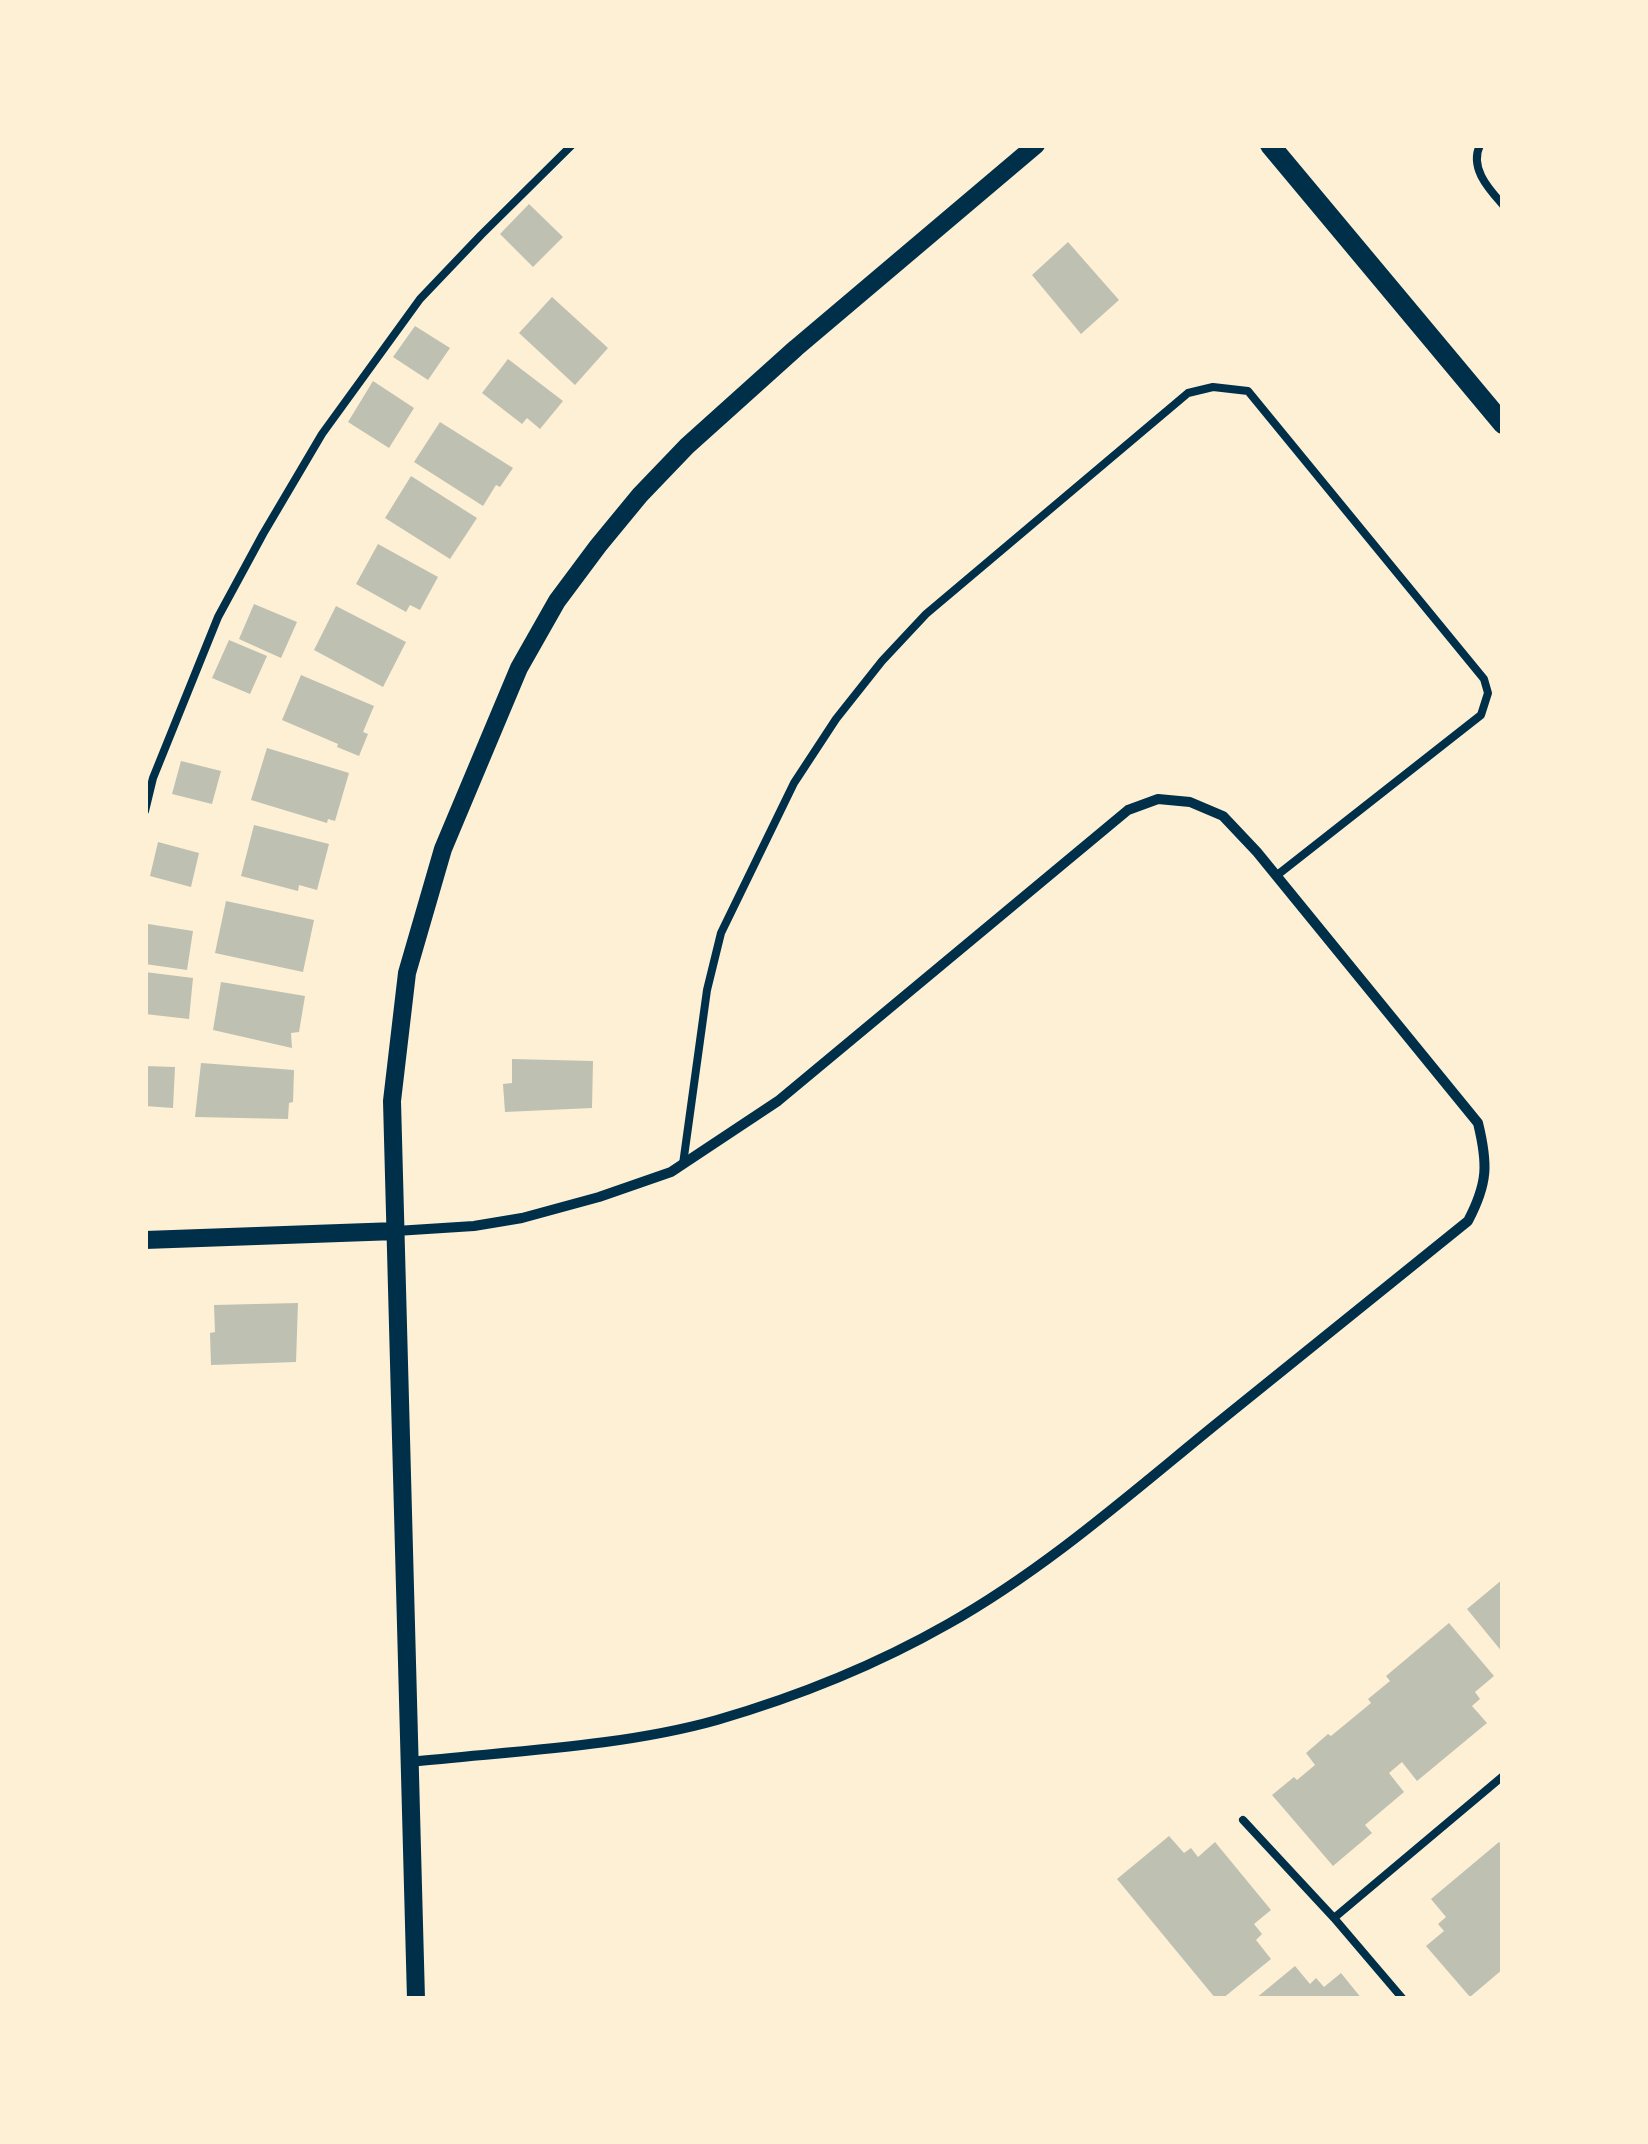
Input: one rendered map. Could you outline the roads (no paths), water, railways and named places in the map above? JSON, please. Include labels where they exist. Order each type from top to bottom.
[{"type":"main road","points":[[1270,145],[1503,424]]},
{"type":"street","points":[[416,1999],[392,1101],[407,974],[442,849],[519,668],[557,602],[640,495],[687,446],[796,348],[1036,145]]},
{"type":"street","points":[[145,1240],[474,1226],[522,1218],[599,1197],[671,1172],[778,1100],[1128,810],[1158,799],[1190,802],[1223,816],[1478,1123],[1485,1165],[1482,1194],[1468,1220],[1097,1521],[949,1624],[798,1694],[716,1720],[646,1736],[410,1762]]},
{"type":"lane","points":[[145,811],[153,778],[218,617],[322,434],[420,299],[572,145]]},
{"type":"lane","points":[[1480,145],[1476,152],[1482,179],[1503,205]]},
{"type":"lane","points":[[683,1164],[708,990],[722,933],[794,783],[836,719],[926,614],[1188,393],[1213,387],[1248,391],[1484,679],[1488,694],[1481,715],[1276,876]]},
{"type":"lane","points":[[1334,1918],[1503,1776]]},
{"type":"lane","points":[[1243,1820],[1402,1999]]}]
